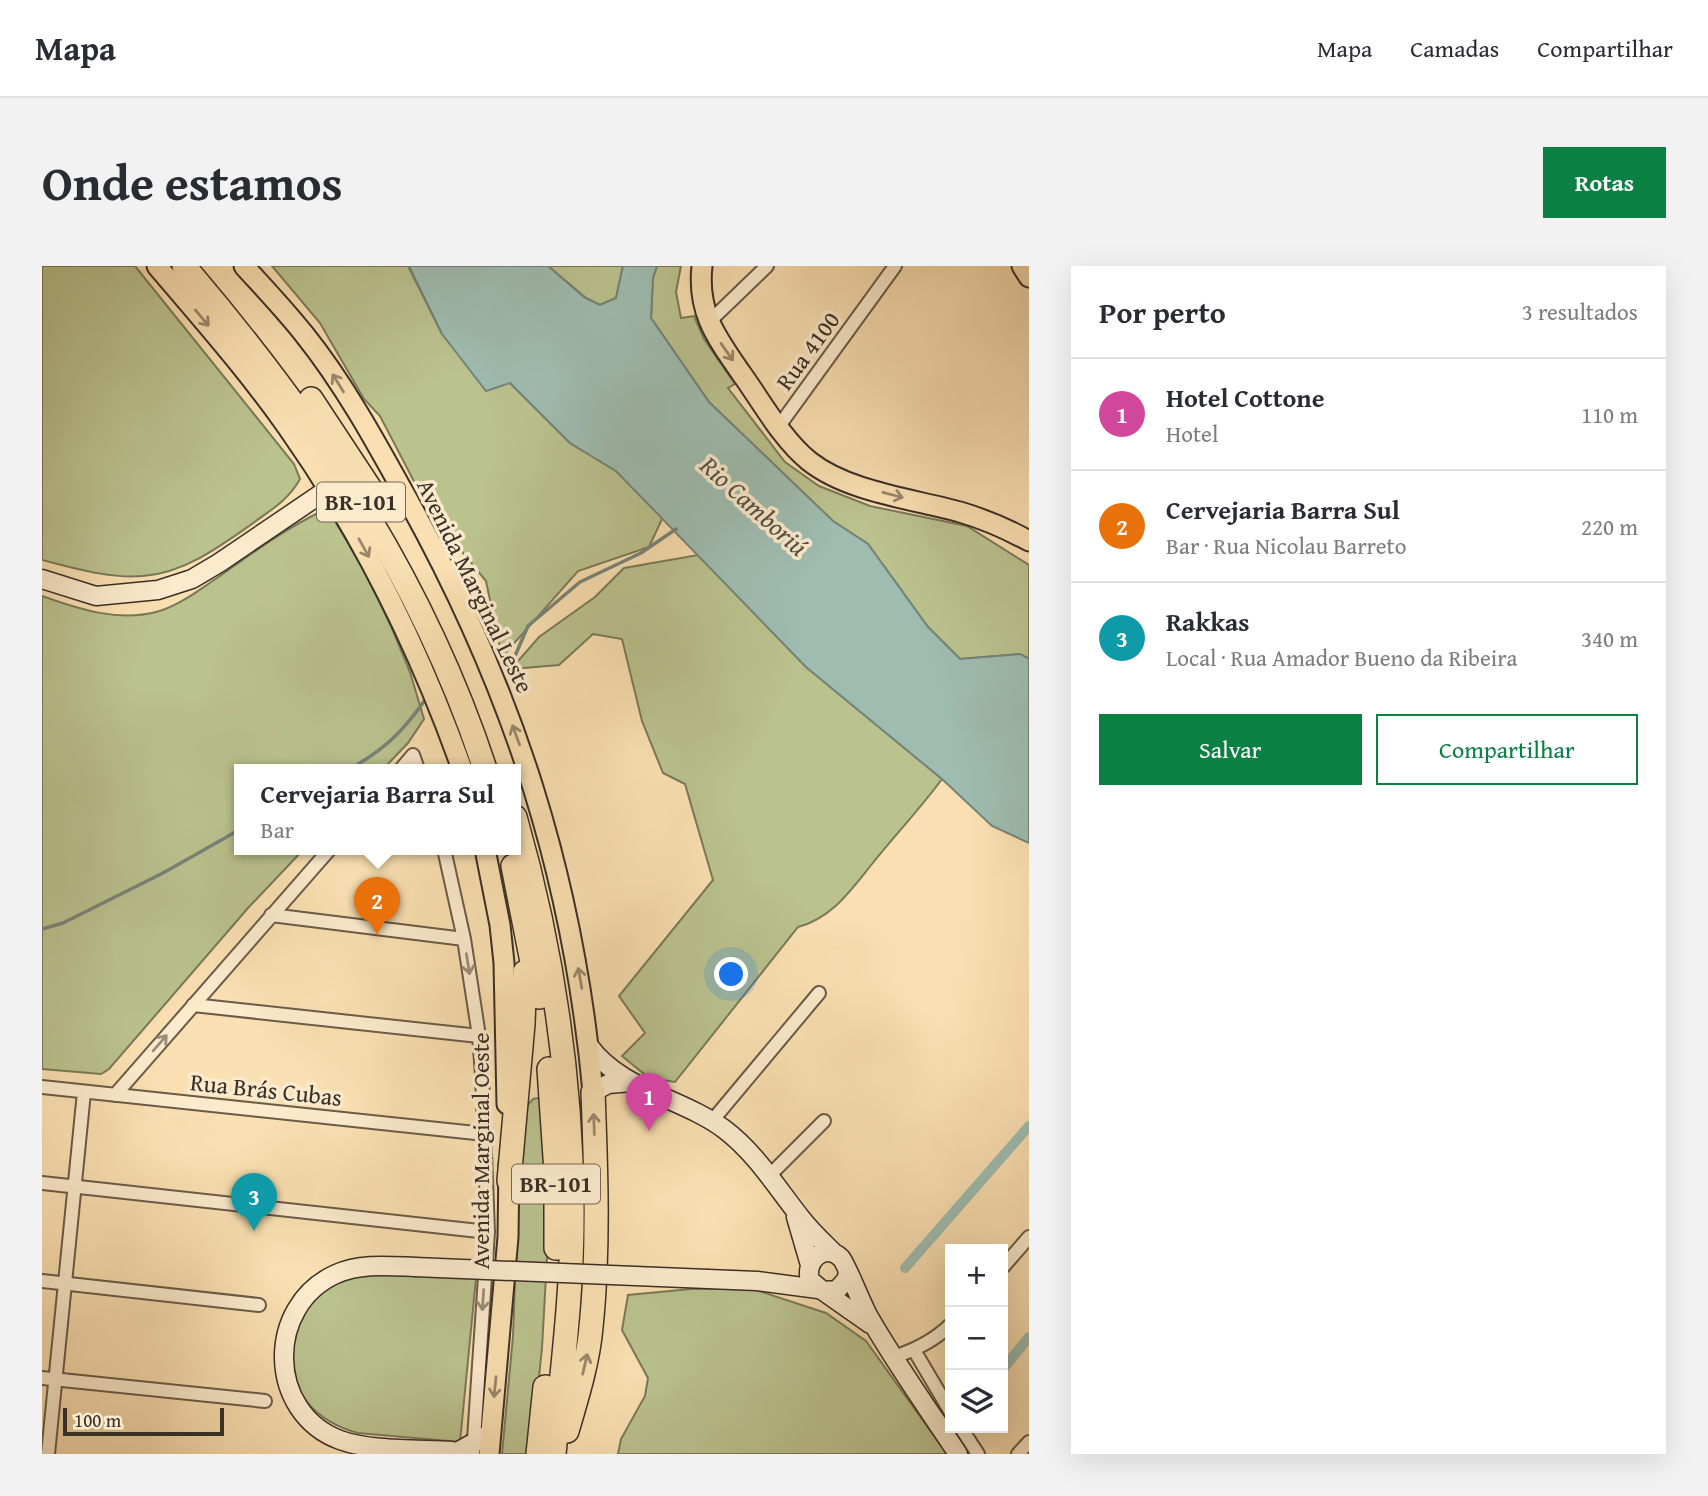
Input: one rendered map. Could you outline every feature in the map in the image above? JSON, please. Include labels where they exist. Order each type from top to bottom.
[{"type":"highway","name":"BR-101","points":[[184,266],[241,333],[299,409],[376,527],[425,619],[463,708],[483,764]]},
{"type":"highway","name":"BR-101","points":[[204,266],[275,351],[376,497],[416,569],[456,653],[498,764]]},
{"type":"highway","name":"BR-101","points":[[521,841],[546,940],[561,1037],[569,1120],[572,1194],[568,1317],[554,1454]]},
{"type":"highway","name":"BR-101","points":[[509,855],[524,916],[548,1055],[556,1171],[554,1286],[538,1454]]},
{"type":"highway","points":[[509,1181],[524,1012],[524,916]]},
{"type":"highway","points":[[561,1454],[586,1361],[591,1328],[596,1257],[593,1092]]},
{"type":"main road","points":[[157,266],[262,392],[306,454],[354,530],[403,623],[446,723],[460,764]]},
{"type":"main road","name":"Avenida Marginal Leste","points":[[244,266],[305,335],[374,441],[428,537],[482,646],[524,757],[552,846],[569,917],[581,986],[593,1092]]},
{"type":"main road","points":[[702,266],[703,310],[720,343],[779,426],[810,461],[830,473],[870,489],[973,516],[1029,541]]},
{"type":"main road","points":[[1022,266],[1029,277]]},
{"type":"main road","points":[[42,579],[96,596],[159,590],[192,579],[219,564],[328,489]]},
{"type":"main road","name":"Avenida Marginal Oeste","points":[[474,1448],[505,1272],[509,1181],[504,963],[500,925],[486,855]]},
{"type":"main road","points":[[589,1046],[605,1063],[632,1082],[712,1121],[733,1137],[769,1176],[810,1228],[844,1261],[876,1328],[958,1454]]},
{"type":"main road","points":[[593,1092],[608,1084],[632,1082]]},
{"type":"main road","points":[[792,1207],[809,1267],[810,1280],[876,1328]]},
{"type":"main road","points":[[757,1280],[809,1267],[813,1259],[822,1253],[834,1253]]},
{"type":"main road","points":[[474,1448],[360,1444],[340,1440],[307,1417],[294,1398],[285,1374],[284,1339],[297,1309],[320,1283],[353,1268],[375,1266],[757,1280],[837,1290],[846,1280],[848,1273]]},
{"type":"street","points":[[709,322],[767,266]]},
{"type":"street","name":"Rua 4100","points":[[779,426],[895,266]]},
{"type":"street","points":[[405,764],[413,755],[416,764]]},
{"type":"street","points":[[115,1095],[325,855]]},
{"type":"street","points":[[445,855],[464,939],[479,1036],[485,1134],[488,1232],[474,1448]]},
{"type":"street","points":[[271,915],[464,939]]},
{"type":"street","points":[[712,1121],[819,993]]},
{"type":"street","points":[[193,1004],[479,1036]]},
{"type":"street","name":"Rua Brás Cubas","points":[[42,1087],[485,1134]]},
{"type":"street","points":[[48,1454],[49,1378],[65,1284],[84,1092]]},
{"type":"street","points":[[769,1176],[824,1121]]},
{"type":"street","points":[[42,1183],[488,1232]]},
{"type":"street","points":[[1008,1261],[1029,1237]]},
{"type":"street","points":[[42,1282],[258,1305]]},
{"type":"street","points":[[894,1357],[914,1350],[945,1330]]},
{"type":"street","points":[[914,1350],[945,1402]]},
{"type":"street","points":[[49,1378],[265,1401]]},
{"type":"street","points":[[964,1433],[978,1454]]},
{"type":"street","points":[[1018,1454],[1029,1442]]},
{"type":"green space","points":[[42,266],[135,266],[294,464],[300,479],[290,494],[212,551],[186,565],[158,574],[130,577],[105,574],[42,560]]},
{"type":"green space","points":[[272,266],[408,266],[442,334],[510,383],[570,443],[616,471],[663,517],[649,547],[578,571],[502,657],[486,581],[431,514],[380,416],[364,399],[320,323]]},
{"type":"green space","points":[[548,266],[623,266],[616,298],[600,305],[586,298]]},
{"type":"green space","points":[[657,266],[681,266],[676,292],[681,318],[694,316],[704,339],[735,384],[728,388],[785,462],[819,486],[870,506],[967,526],[1029,565],[1029,659],[1020,654],[960,659],[928,627],[868,544],[833,521],[709,402],[651,318],[653,278]]},
{"type":"green space","points":[[320,512],[335,521],[365,572],[391,626],[410,672],[424,719],[408,743],[388,764],[234,764],[234,855],[298,855],[248,908],[109,1069],[101,1074],[42,1069],[42,596],[98,613],[127,616],[156,612],[188,598]]},
{"type":"green space","points":[[698,555],[806,667],[942,779],[840,902],[821,917],[798,927],[675,1082],[649,1078],[622,1056],[645,1033],[619,996],[713,880],[685,784],[663,773],[642,721],[622,639],[593,634],[559,665],[511,669],[539,637],[595,597],[624,568]]},
{"type":"green space","points":[[538,1098],[544,1102],[548,1240],[542,1348],[531,1454],[502,1454],[513,1336],[520,1145],[526,1107],[533,1099]]},
{"type":"green space","points":[[367,1274],[476,1278],[460,1442],[358,1433],[329,1421],[308,1403],[300,1391],[291,1363],[290,1347],[307,1307],[317,1294],[329,1287]]},
{"type":"green space","points":[[750,1288],[826,1313],[866,1341],[947,1454],[618,1454],[621,1439],[645,1396],[648,1378],[622,1330],[628,1295],[691,1289]]},
{"type":"water","name":"Rio Camboriú","points":[[409,266],[548,266],[585,298],[600,305],[616,298],[623,266],[657,266],[653,278],[651,318],[709,402],[833,521],[868,544],[928,627],[960,659],[1020,654],[1029,659],[1029,843],[992,826],[942,779],[806,667],[616,471],[570,443],[510,383],[486,391],[442,334]]},
{"type":"waterway","points":[[515,656],[528,626],[580,582],[641,553],[676,529]]},
{"type":"waterway","points":[[358,764],[393,738],[427,697]]},
{"type":"waterway","points":[[42,929],[63,923],[163,873],[234,833]]},
{"type":"waterway","points":[[905,1268],[1029,1126]]},
{"type":"waterway","points":[[1008,1363],[1029,1337]]},
{"type":"place","name":"Cervejaria Barra Sul","points":[[377,935]]},
{"type":"place","name":"Hotel Cottone","points":[[649,1131]]},
{"type":"place","name":"Rakkas","points":[[254,1231]]}]
